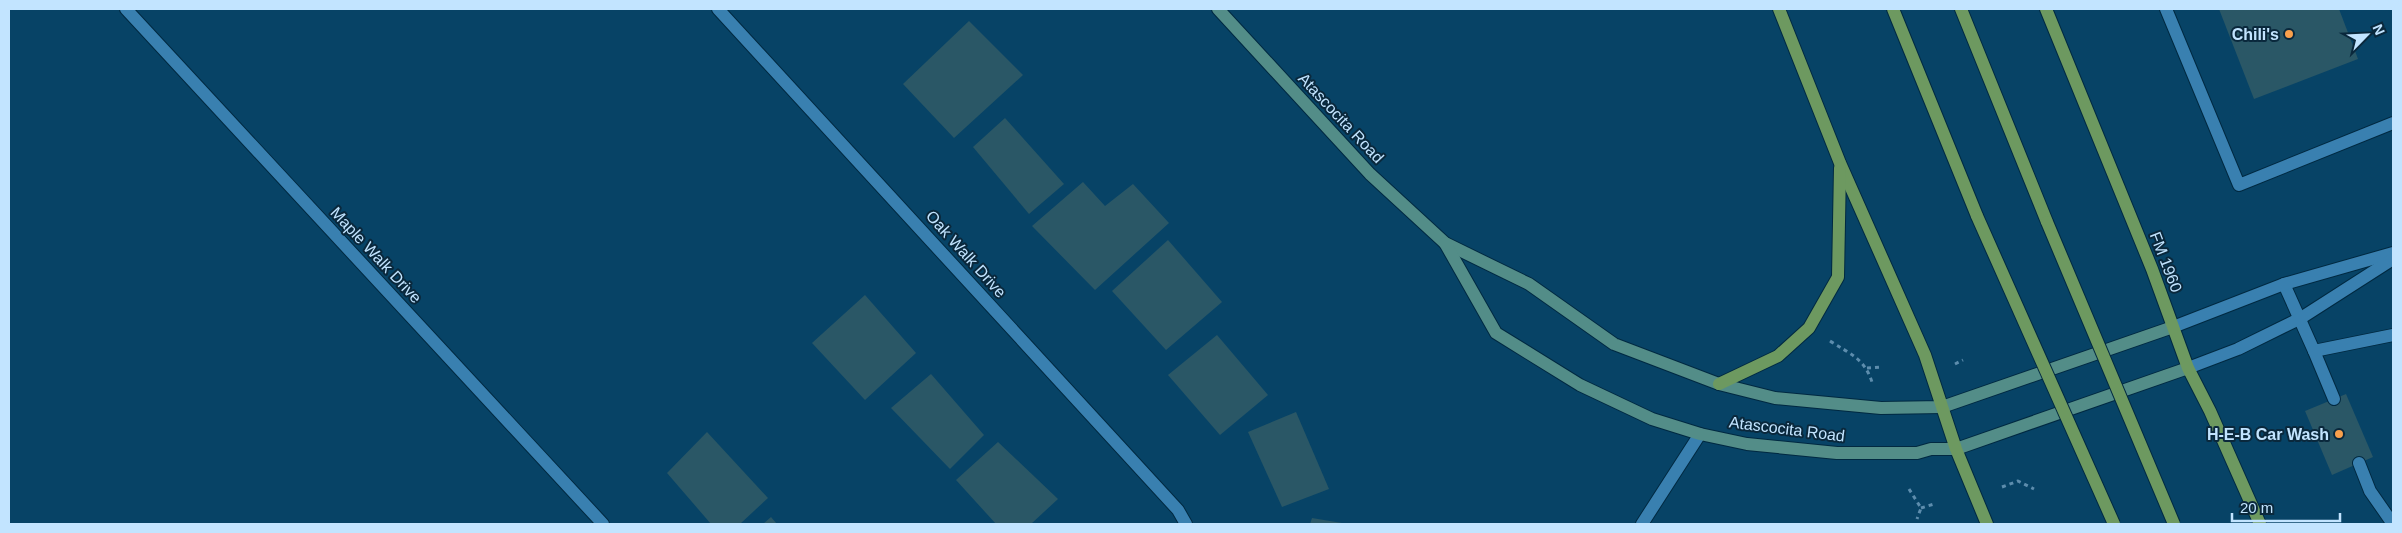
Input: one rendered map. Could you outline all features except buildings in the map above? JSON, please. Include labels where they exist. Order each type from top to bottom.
[{"type":"main road","name":"Atascocita Road","points":[[1218,9],[1370,174],[1445,243],[1529,284],[1614,344],[1719,384],[1775,398],[1881,408],[1942,408],[2173,327]]},
{"type":"main road","points":[[1779,9],[1840,163],[1925,355],[1956,450],[1987,524]]},
{"type":"main road","points":[[1893,9],[1978,216],[2114,524]]},
{"type":"main road","points":[[1961,9],[2047,222],[2174,524]]},
{"type":"main road","name":"FM 1960","points":[[2046,9],[2152,269],[2188,368],[2210,411],[2260,524]]},
{"type":"main road","points":[[1719,384],[1778,356],[1809,328],[1838,277],[1840,163]]},
{"type":"main road","name":"Atascocita Road","points":[[1445,243],[1496,333],[1580,385],[1652,419],[1700,434],[1747,444],[1837,453],[1917,453],[1932,450],[1956,450],[2188,368]]},
{"type":"street","name":"Maple Walk Drive","points":[[126,9],[603,524]]},
{"type":"street","name":"Oak Walk Drive","points":[[718,9],[1178,510],[1186,524]]},
{"type":"street","points":[[2166,9],[2239,185],[2393,123]]},
{"type":"street","points":[[2173,327],[2284,284],[2393,253]]},
{"type":"street","points":[[2188,368],[2238,349],[2301,318],[2393,259]]},
{"type":"street","points":[[2284,284],[2301,318],[2334,399]]},
{"type":"street","points":[[2314,351],[2393,335]]},
{"type":"street","points":[[1642,524],[1700,434]]},
{"type":"street","points":[[2359,463],[2370,491],[2393,524]]},
{"type":"path","points":[[1825,338],[1861,361],[1867,368],[1872,382]]},
{"type":"path","points":[[1952,364],[1963,360]]},
{"type":"path","points":[[1867,368],[1882,366]]},
{"type":"path","points":[[2002,488],[2018,481],[2034,489]]},
{"type":"path","points":[[1909,489],[1920,508],[1917,518]]},
{"type":"path","points":[[1920,508],[1934,504]]},
{"type":"place","name":"Chili's","points":[[2289,34]]},
{"type":"place","name":"H-E-B Car Wash","points":[[2339,434]]}]
